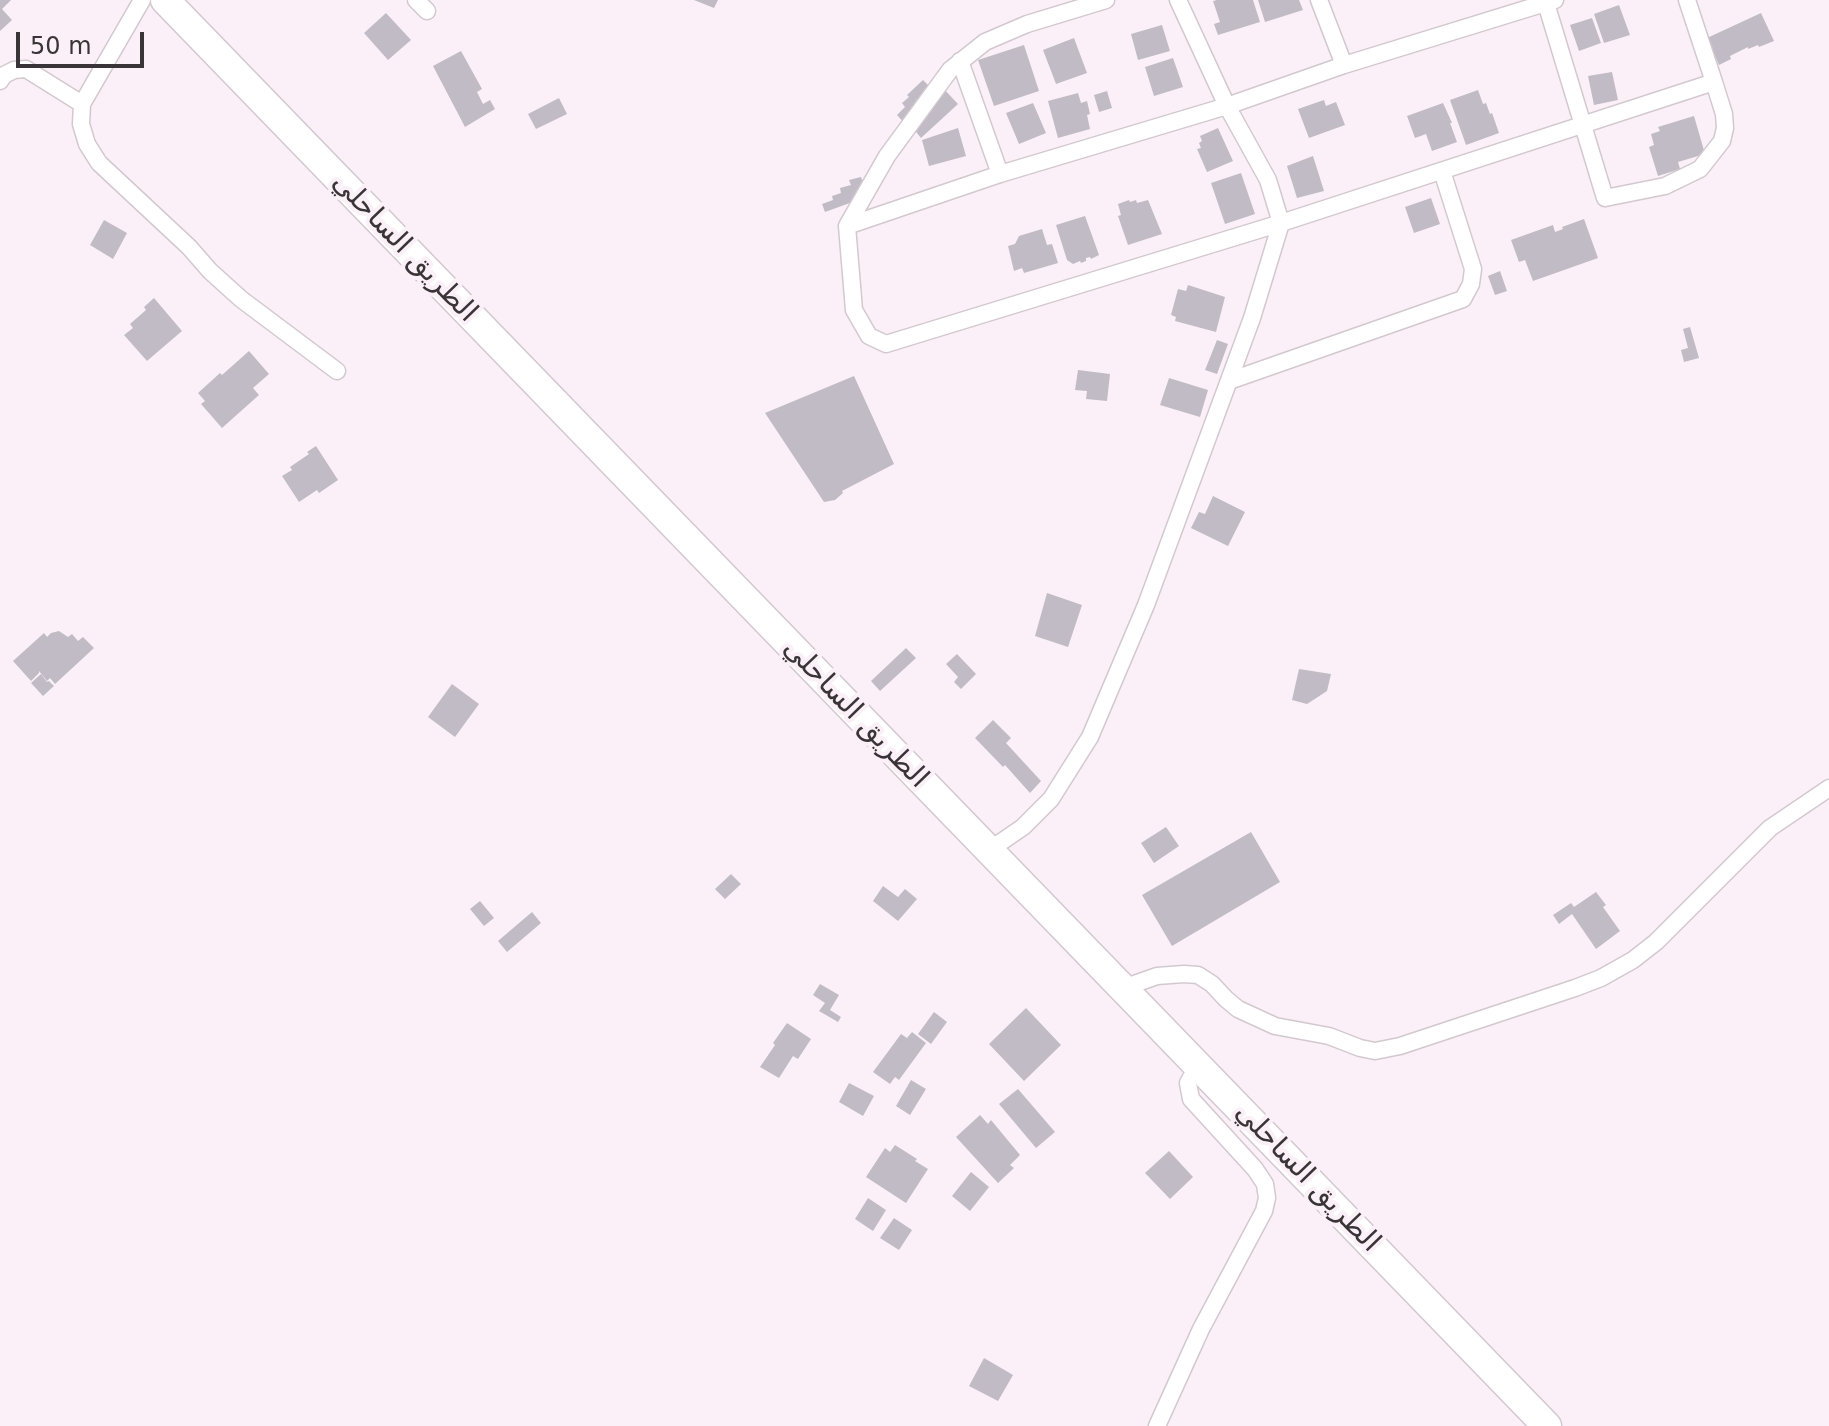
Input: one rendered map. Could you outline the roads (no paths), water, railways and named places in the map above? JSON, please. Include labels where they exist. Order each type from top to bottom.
[{"type":"highway","name":"الطريق الساحلي","points":[[165,0],[1547,1426]]},
{"type":"street","points":[[142,0],[82,104],[81,124],[87,144],[99,163],[241,299],[337,371]]},
{"type":"street","points":[[1106,0],[1027,24],[985,42],[950,70],[887,156],[847,226],[854,310],[869,336],[886,344],[1281,223],[1714,82]]},
{"type":"street","points":[[988,851],[1023,827],[1051,799],[1090,737],[1146,605],[1252,318],[1281,223],[1268,180],[1227,106],[1178,0]]},
{"type":"street","points":[[1319,0],[1344,65]]},
{"type":"street","points":[[847,226],[1000,174],[1227,106],[1344,65],[1548,1],[1605,198],[1665,186],[1700,169],[1722,141],[1725,128],[1724,114],[1687,0]]},
{"type":"street","points":[[960,61],[1000,174]]},
{"type":"street","points":[[0,81],[14,70],[26,69],[82,104]]},
{"type":"street","points":[[1229,381],[1463,299],[1471,284],[1473,269],[1442,171]]},
{"type":"street","points":[[1123,988],[1157,976],[1198,975],[1238,1009],[1275,1026],[1329,1036],[1375,1051],[1400,1046],[1575,988],[1633,960],[1656,942],[1770,828],[1829,788]]},
{"type":"street","points":[[1157,1426],[1201,1329],[1264,1211],[1267,1198],[1265,1184],[1255,1169],[1191,1099],[1188,1083],[1198,1065]]}]
